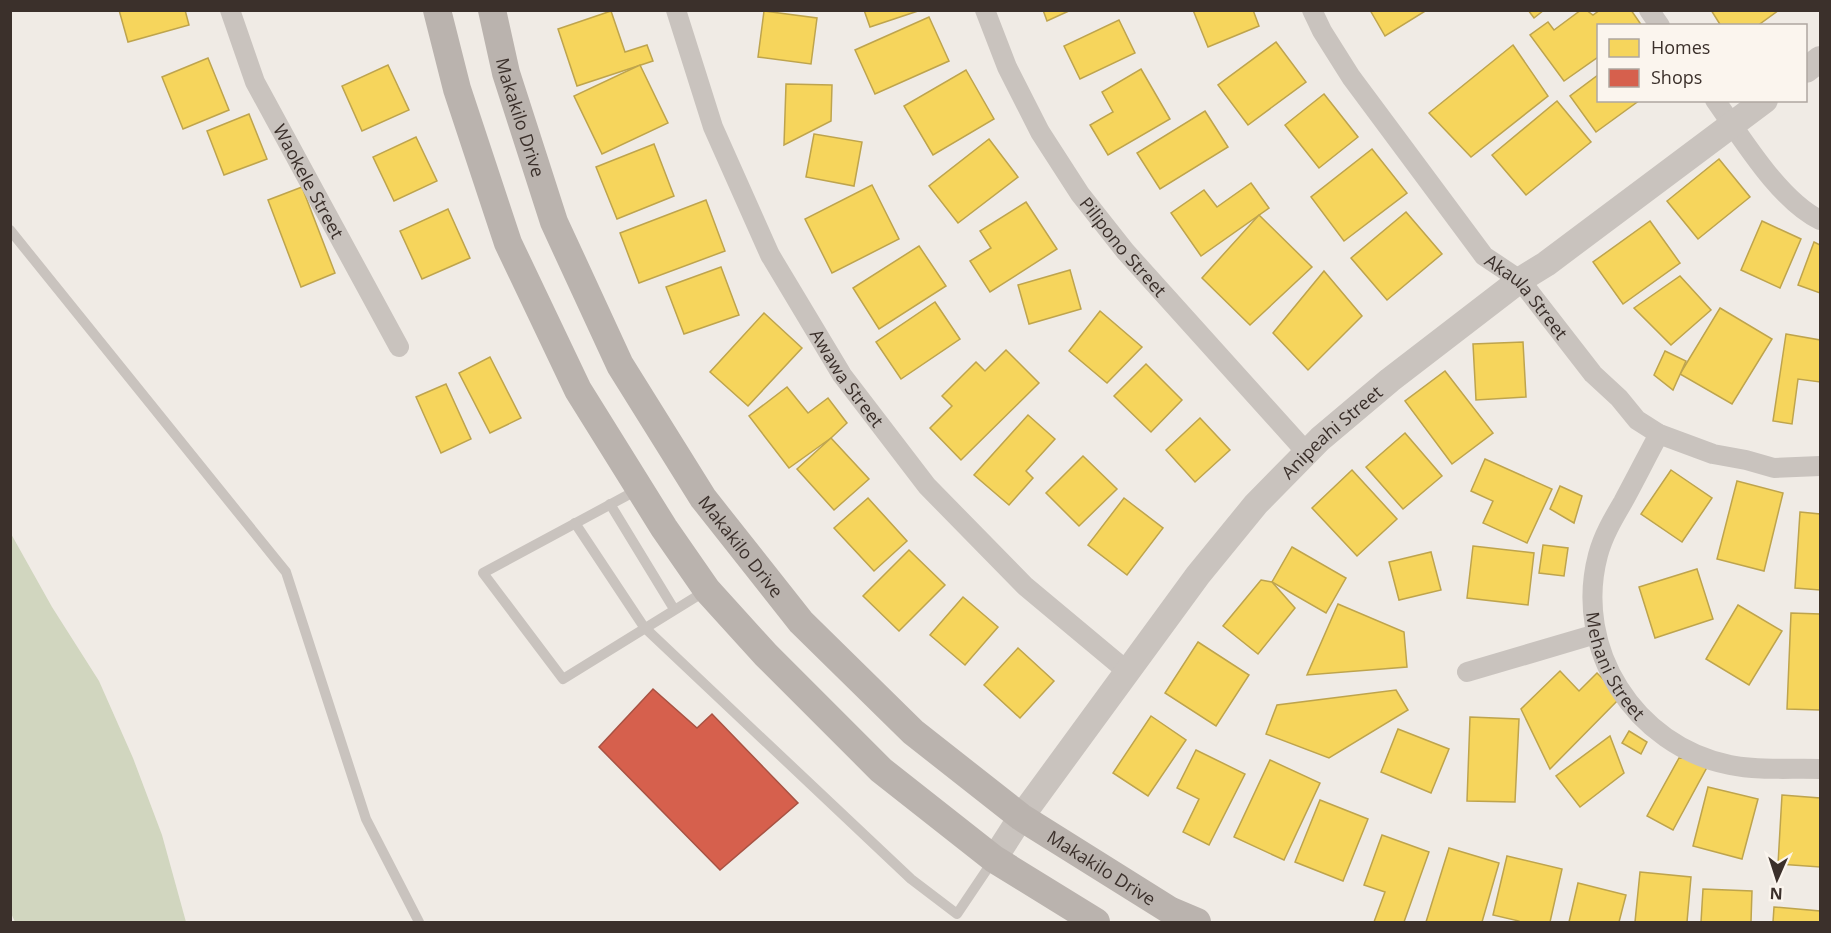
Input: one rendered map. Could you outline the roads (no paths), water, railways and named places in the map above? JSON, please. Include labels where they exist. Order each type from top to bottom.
[{"type":"main road","points":[[437,10],[456,89],[508,243],[578,390],[639,488],[707,590],[766,655],[873,762],[994,859],[1096,922]]},
{"type":"main road","name":"Makakilo Drive","points":[[492,10],[506,73],[554,222],[620,365],[703,498],[801,621],[913,732],[1022,817],[1171,911],[1197,922]]},
{"type":"street","name":"Waokele Street","points":[[231,10],[255,82],[399,347]]},
{"type":"street","name":"Awawa Street","points":[[676,10],[713,128],[770,255],[842,375],[927,486],[1025,586],[1128,672]]},
{"type":"street","name":"Pilipono Street","points":[[985,10],[1007,67],[1040,132],[1080,194],[1125,250],[1306,453]]},
{"type":"street","name":"Akaula Street","points":[[1312,10],[1322,31],[1351,77],[1484,256],[1520,280],[1593,374],[1619,398],[1637,420],[1659,434],[1713,454],[1774,468],[1821,466]]},
{"type":"street","points":[[1650,10],[1659,24]]},
{"type":"street","points":[[1807,69],[1821,59]]},
{"type":"street","points":[[1716,102],[1790,199],[1821,220]]},
{"type":"street","name":"Anipeahi Street","points":[[994,859],[1022,817],[1205,566],[1256,504],[1306,453],[1390,380],[1520,280],[1546,264],[1762,102]]},
{"type":"street","name":"Mehani Street","points":[[1659,434],[1612,519],[1598,555],[1592,595],[1596,634],[1608,671],[1618,689],[1643,719],[1674,744],[1692,753],[1730,765],[1821,769]]},
{"type":"street","points":[[1467,672],[1596,634]]},
{"type":"lane","points":[[10,230],[286,572],[366,819],[419,922]]},
{"type":"lane","points":[[639,488],[483,573],[563,680],[644,627],[707,590]]},
{"type":"lane","points":[[610,504],[674,609]]},
{"type":"lane","points":[[575,523],[644,627],[955,918],[994,859]]}]
